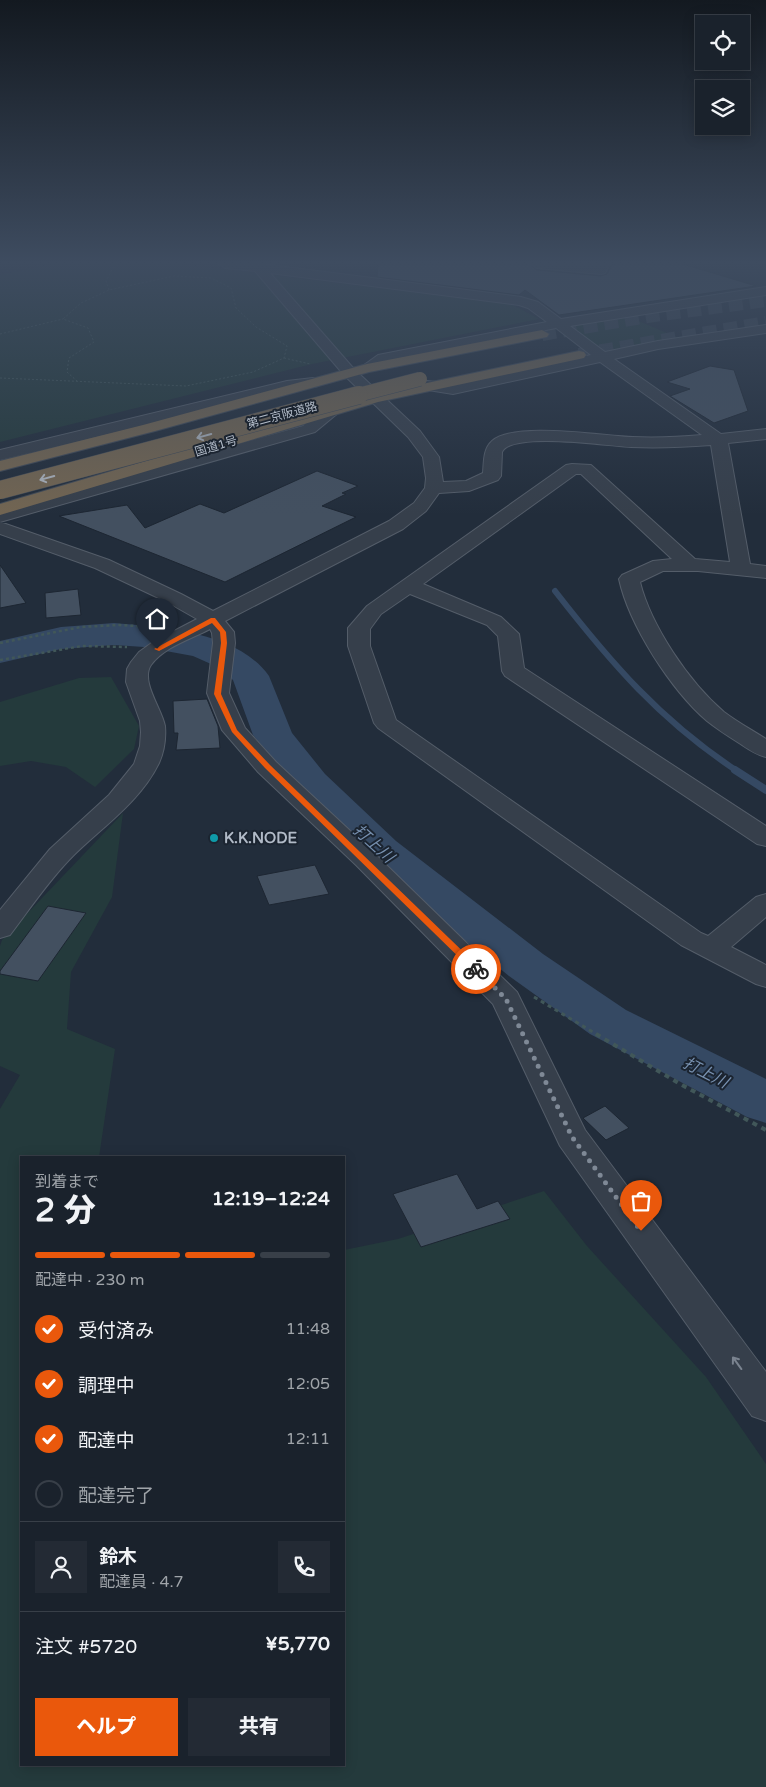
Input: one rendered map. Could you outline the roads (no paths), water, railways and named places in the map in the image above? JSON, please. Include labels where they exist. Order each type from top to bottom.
[{"type":"highway","name":"第二京阪道路","points":[[367,368],[480,347]]},
{"type":"highway","name":"第二京阪道路","points":[[0,476],[496,347]]},
{"type":"highway","name":"第二京阪道路","points":[[0,490],[561,347]]},
{"type":"highway","name":"国道1号","points":[[0,510],[424,383],[579,355]]},
{"type":"highway","points":[[0,466],[367,368]]},
{"type":"street","points":[[0,930],[58,856],[125,793],[146,764],[152,745],[153,727],[138,680],[138,670],[151,642],[190,631],[396,525],[420,507],[434,488],[435,478],[431,458],[414,434],[349,372],[328,347]]},
{"type":"street","points":[[367,368],[383,358],[437,347]]},
{"type":"street","points":[[590,347],[719,440],[741,570]]},
{"type":"street","points":[[424,383],[453,389],[602,356],[651,347]]},
{"type":"street","points":[[0,455],[287,386],[313,383]]},
{"type":"street","points":[[0,517],[309,429],[332,410]]},
{"type":"street","points":[[434,488],[469,486],[492,476],[493,452],[501,442],[522,437],[683,443],[766,434]]},
{"type":"street","points":[[690,565],[585,469],[572,469],[374,610],[359,628],[359,646],[386,723],[691,939],[766,977]]},
{"type":"street","points":[[0,528],[102,564],[174,598],[213,620],[223,632],[224,643],[218,694],[234,730],[267,766],[365,859],[506,999],[572,1137],[766,1403]]},
{"type":"street","points":[[766,572],[690,565],[660,565],[629,579],[631,593],[665,657],[710,711],[766,750]]},
{"type":"street","points":[[407,585],[494,622],[508,634],[513,671],[766,838]]},
{"type":"street","points":[[711,949],[766,903]]},
{"type":"waterway","points":[[555,591],[596,642],[660,711],[709,752],[737,771]]},
{"type":"waterway","name":"打上川","points":[[0,652],[61,638],[114,634],[144,636],[203,647],[233,660],[250,676],[273,735],[310,783],[380,850],[526,965],[608,1022],[766,1103]]},
{"type":"waterway","points":[[735,770],[766,790]]},
{"type":"tunnel","points":[[579,355],[623,347]]},
{"type":"place","name":"K.K.NODE","points":[[214,838]]}]
